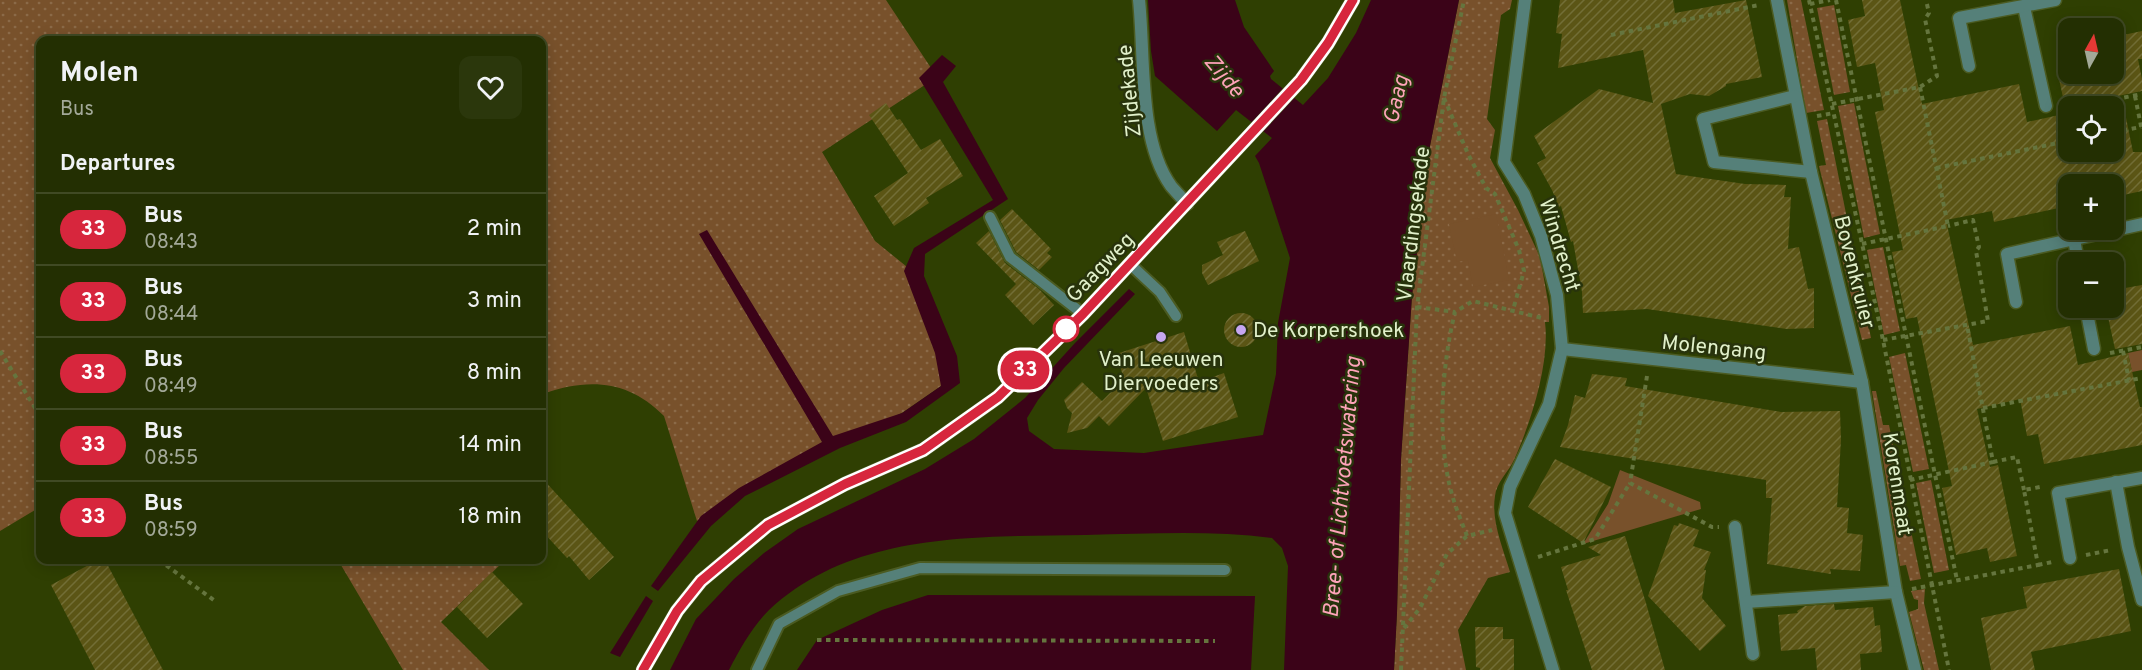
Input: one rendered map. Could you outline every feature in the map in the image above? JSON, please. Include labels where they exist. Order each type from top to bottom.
[{"type":"main road","name":"Gaagweg","points":[[643,670],[677,611],[701,581],[768,525],[845,484],[923,450],[998,397],[1083,314],[1301,80],[1328,43],[1353,0]]},
{"type":"street","name":"Zijdekade","points":[[1139,0],[1148,124],[1159,163],[1170,185],[1186,204]]},
{"type":"street","name":"Windrecht","points":[[1525,0],[1504,162],[1524,194],[1541,236],[1557,295],[1562,349],[1549,404],[1510,487],[1505,513],[1553,670]]},
{"type":"street","points":[[1970,66],[1959,18],[2055,0]]},
{"type":"street","name":"Bovenkruier","points":[[1778,1],[1810,172],[1862,382]]},
{"type":"street","points":[[2025,7],[2046,106]]},
{"type":"street","points":[[1795,96],[1703,119],[1714,162],[1810,172]]},
{"type":"street","points":[[2124,229],[2142,225]]},
{"type":"street","points":[[2016,302],[2007,254],[2070,240]]},
{"type":"street","points":[[2088,318],[2094,349]]},
{"type":"street","name":"Molengang","points":[[1562,349],[1862,382]]},
{"type":"street","name":"Korenmaat","points":[[1862,382],[1896,592],[1916,670]]},
{"type":"street","points":[[2070,558],[2058,493],[2142,477]]},
{"type":"street","points":[[2116,482],[2128,547],[2142,600]]},
{"type":"street","points":[[1734,527],[1753,654]]},
{"type":"street","points":[[1746,602],[1896,592]]},
{"type":"lane","points":[[990,218],[1010,257],[1083,314]]},
{"type":"lane","points":[[1130,264],[1160,292],[1176,316]]},
{"type":"lane","points":[[757,670],[779,624],[838,591],[920,568],[1225,570]]},
{"type":"path","name":"Vlaardingsekade","points":[[1401,670],[1417,307],[1443,98],[1464,0]]},
{"type":"path","points":[[1830,0],[1810,2],[1883,340],[1930,585],[1949,670]]},
{"type":"path","points":[[1836,0],[1957,580]]},
{"type":"path","points":[[1832,104],[1920,87],[1936,76],[1925,20],[1929,13],[1926,0]]},
{"type":"path","points":[[1611,34],[1778,1]]},
{"type":"path","points":[[1920,87],[1948,226]]},
{"type":"path","points":[[2124,98],[2142,94]]},
{"type":"path","points":[[2124,131],[2141,129],[2135,96]]},
{"type":"path","points":[[1443,98],[1486,188],[1495,195],[1519,250],[1524,271],[1513,310]]},
{"type":"path","points":[[1936,168],[2058,143]]},
{"type":"path","points":[[1862,244],[1973,220],[1979,247],[1976,251],[1988,321],[1883,340]]},
{"type":"path","points":[[1417,307],[1455,312],[1473,301],[1560,322]]},
{"type":"path","points":[[1455,312],[1446,347],[1442,442],[1450,488],[1467,536]]},
{"type":"path","points":[[1967,325],[1993,462]]},
{"type":"path","points":[[2094,349],[2096,356],[2142,347]]},
{"type":"path","points":[[0,351],[36,410]]},
{"type":"path","points":[[2123,351],[2129,380]]},
{"type":"path","points":[[1520,562],[1595,539],[1630,483],[1650,359]]},
{"type":"path","points":[[1983,408],[2142,378]]},
{"type":"path","points":[[1910,480],[2017,457],[2038,565],[1922,587]]},
{"type":"path","points":[[1630,483],[1712,527],[1734,527]]},
{"type":"path","points":[[2024,490],[2045,487],[2058,493]]},
{"type":"path","points":[[1403,629],[1420,608],[1447,554],[1467,536],[1509,526]]},
{"type":"path","points":[[164,564],[215,601]]},
{"type":"path","points":[[817,640],[1215,640]]},
{"type":"shaded area","points":[[0,0],[886,0],[937,77],[822,152],[875,241],[917,275],[944,355],[941,386],[902,413],[770,472],[697,521],[664,416],[650,404],[636,395],[606,385],[575,385],[546,393],[546,36],[36,36],[36,509],[0,531]]},
{"type":"shaded area","points":[[1459,0],[1512,0],[1510,9],[1501,15],[1487,119],[1495,130],[1490,158],[1540,257],[1549,307],[1549,322],[1545,322],[1545,356],[1533,410],[1514,460],[1500,482],[1495,496],[1496,525],[1510,572],[1488,578],[1458,630],[1466,670],[1394,670],[1401,459],[1412,296],[1428,156]]},
{"type":"shaded area","points":[[1787,0],[1801,0],[1824,110],[1806,113]]},
{"type":"shaded area","points":[[1834,5],[1850,92],[1834,95],[1817,8]]},
{"type":"shaded area","points":[[1854,103],[1880,234],[1864,238],[1838,106]]},
{"type":"shaded area","points":[[1827,119],[1871,338],[1862,340],[1819,166],[1826,165],[1817,121]]},
{"type":"shaded area","points":[[1496,214],[1509,280],[1473,287],[1468,260],[1457,262],[1449,224]]},
{"type":"shaded area","points":[[1883,247],[1900,331],[1884,335],[1867,250]]},
{"type":"shaded area","points":[[2142,350],[2142,370],[2132,372],[2128,353]]},
{"type":"shaded area","points":[[1905,353],[1929,469],[1913,472],[1889,357]]},
{"type":"shaded area","points":[[1872,391],[1876,391],[1883,425],[1889,425],[1921,579],[1910,581],[1906,565],[1900,566]]},
{"type":"shaded area","points":[[1620,470],[1700,502],[1701,509],[1583,544],[1608,504]]},
{"type":"shaded area","points":[[1931,480],[1949,570],[1934,573],[1916,483]]},
{"type":"shaded area","points":[[340,564],[501,564],[441,622],[489,670],[403,670]]},
{"type":"shaded area","points":[[1925,589],[1924,603],[1939,670],[1924,670],[1909,612],[1918,609],[1918,600],[1914,599],[1911,591]]},
{"type":"water","points":[[1148,0],[1235,0],[1244,27],[1274,71],[1270,76],[1271,79],[1303,105],[1328,78],[1356,33],[1371,0],[1459,0],[1428,156],[1412,296],[1401,459],[1394,670],[1284,670],[1288,566],[1282,548],[1272,538],[1178,533],[1002,536],[918,544],[878,552],[839,565],[803,584],[769,610],[742,646],[729,670],[670,670],[696,619],[734,579],[764,553],[798,529],[925,469],[974,439],[1025,398],[1129,289],[1135,294],[1064,368],[1038,400],[1027,418],[1029,431],[1054,449],[1144,453],[1263,435],[1276,374],[1278,323],[1290,258],[1255,156],[1272,138],[1236,110],[1217,131],[1155,76]]},
{"type":"water","points":[[942,55],[956,66],[943,82],[1008,199],[925,254],[924,276],[957,356],[960,383],[906,422],[840,448],[745,496],[711,526],[658,591],[651,586],[701,516],[739,488],[822,442],[699,234],[707,230],[833,436],[902,413],[941,386],[935,353],[904,271],[914,248],[993,200],[919,78]]},
{"type":"water","points":[[928,595],[1255,596],[1251,670],[797,670],[817,640],[882,610]]},
{"type":"water","points":[[646,596],[653,601],[620,657],[610,653]]},
{"type":"building","points":[[1560,0],[1673,0],[1675,13],[1746,0],[1762,77],[1726,84],[1709,96],[1690,94],[1661,104],[1676,174],[1745,184],[1786,185],[1784,197],[1791,197],[1788,249],[1799,247],[1808,289],[1814,288],[1814,328],[1787,329],[1647,309],[1583,313],[1582,292],[1573,241],[1571,242],[1561,206],[1559,207],[1537,163],[1546,158],[1534,136],[1599,89],[1653,103],[1643,50],[1558,68],[1562,34],[1556,33]]},
{"type":"building","points":[[1862,0],[1900,0],[1922,104],[2019,84],[2027,122],[2058,115],[2058,162],[2124,162],[2124,108],[2133,152],[2142,152],[2142,191],[2124,195],[2124,174],[2058,174],[2058,208],[1994,222],[1992,211],[1946,220],[1973,345],[2070,326],[2078,365],[2128,353],[2140,407],[2142,407],[2142,445],[2044,464],[2038,434],[2027,436],[2020,399],[1977,409],[1990,467],[1998,465],[2017,556],[1990,562],[1987,548],[1956,555],[1942,488],[1952,486],[1917,317],[1906,319],[1892,252],[1903,250],[1875,112],[1884,110],[1875,63],[1857,67],[1848,20],[1865,16]]},
{"type":"building","points":[[2142,31],[2142,59],[2138,59],[2142,91],[2118,96],[2063,96],[2060,84],[2124,84],[2124,35]]},
{"type":"building","points":[[886,103],[921,150],[940,139],[963,176],[926,198],[929,203],[894,226],[874,196],[908,173],[869,115]]},
{"type":"building","points":[[1012,209],[1051,249],[1047,253],[1052,257],[1039,270],[1016,252],[1000,220]]},
{"type":"building","points":[[989,231],[1005,263],[1039,289],[1054,305],[1033,325],[1005,295],[1016,284],[976,243]]},
{"type":"building","points":[[1245,231],[1259,261],[1208,285],[1202,273],[1202,265],[1223,255],[1217,242]]},
{"type":"building","points":[[2142,285],[2142,344],[2115,349],[2108,318],[2124,318],[2124,288]]},
{"type":"building","name":"De Korpershoek","points":[[1241,313],[1253,318],[1258,330],[1253,342],[1241,347],[1229,342],[1224,330],[1229,318]]},
{"type":"building","points":[[1184,332],[1199,382],[1224,373],[1238,417],[1163,441],[1146,388],[1109,426],[1099,416],[1087,428],[1067,433],[1072,413],[1064,400],[1082,382],[1102,401],[1124,379],[1116,354]]},
{"type":"building","points":[[1592,374],[1627,378],[1625,386],[1781,412],[1840,411],[1841,440],[1837,507],[1849,508],[1847,533],[1863,535],[1860,571],[1830,569],[1831,574],[1767,564],[1772,498],[1766,498],[1766,480],[1560,447],[1575,395],[1585,398]]},
{"type":"building","points":[[1555,459],[1611,487],[1583,543],[1528,507]]},
{"type":"building","points":[[546,482],[614,557],[589,580],[569,556],[567,558],[546,535]]},
{"type":"building","points":[[1679,523],[1699,530],[1693,546],[1711,552],[1704,570],[1706,570],[1702,598],[1726,626],[1700,651],[1648,596],[1674,525],[1678,526]]},
{"type":"building","points":[[1625,536],[1665,670],[1592,670],[1566,590],[1568,590],[1561,567],[1601,555],[1588,547]]},
{"type":"building","points":[[90,564],[107,564],[163,670],[95,670],[51,585]]},
{"type":"building","points":[[2119,569],[2131,631],[2031,652],[2035,670],[1991,670],[1981,618],[2027,608],[2023,587]]},
{"type":"building","points":[[492,572],[523,604],[487,638],[457,607]]},
{"type":"building","points":[[1834,604],[1835,610],[1873,607],[1875,626],[1880,625],[1882,652],[1860,654],[1861,670],[1817,670],[1815,648],[1781,651],[1778,615],[1798,613],[1797,611],[1805,606]]},
{"type":"building","points":[[1475,627],[1503,627],[1503,639],[1514,639],[1514,670],[1480,670],[1476,667]]},
{"type":"bus line","name":"33","points":[[643,670],[677,611],[701,581],[768,525],[845,484],[923,450],[998,397],[1083,314],[1301,80],[1328,43],[1353,0]]},
{"type":"place","name":"De Korpershoek","points":[[1241,330]]},
{"type":"place","name":"Van Leeuwen Diervoeders","points":[[1161,337]]},
{"type":"water label","name":"Zijde","points":[[1225,75]]},
{"type":"water label","name":"Gaag","points":[[1395,99]]},
{"type":"water label","name":"Bree- of Lichtvoetswatering","points":[[1341,487]]}]
